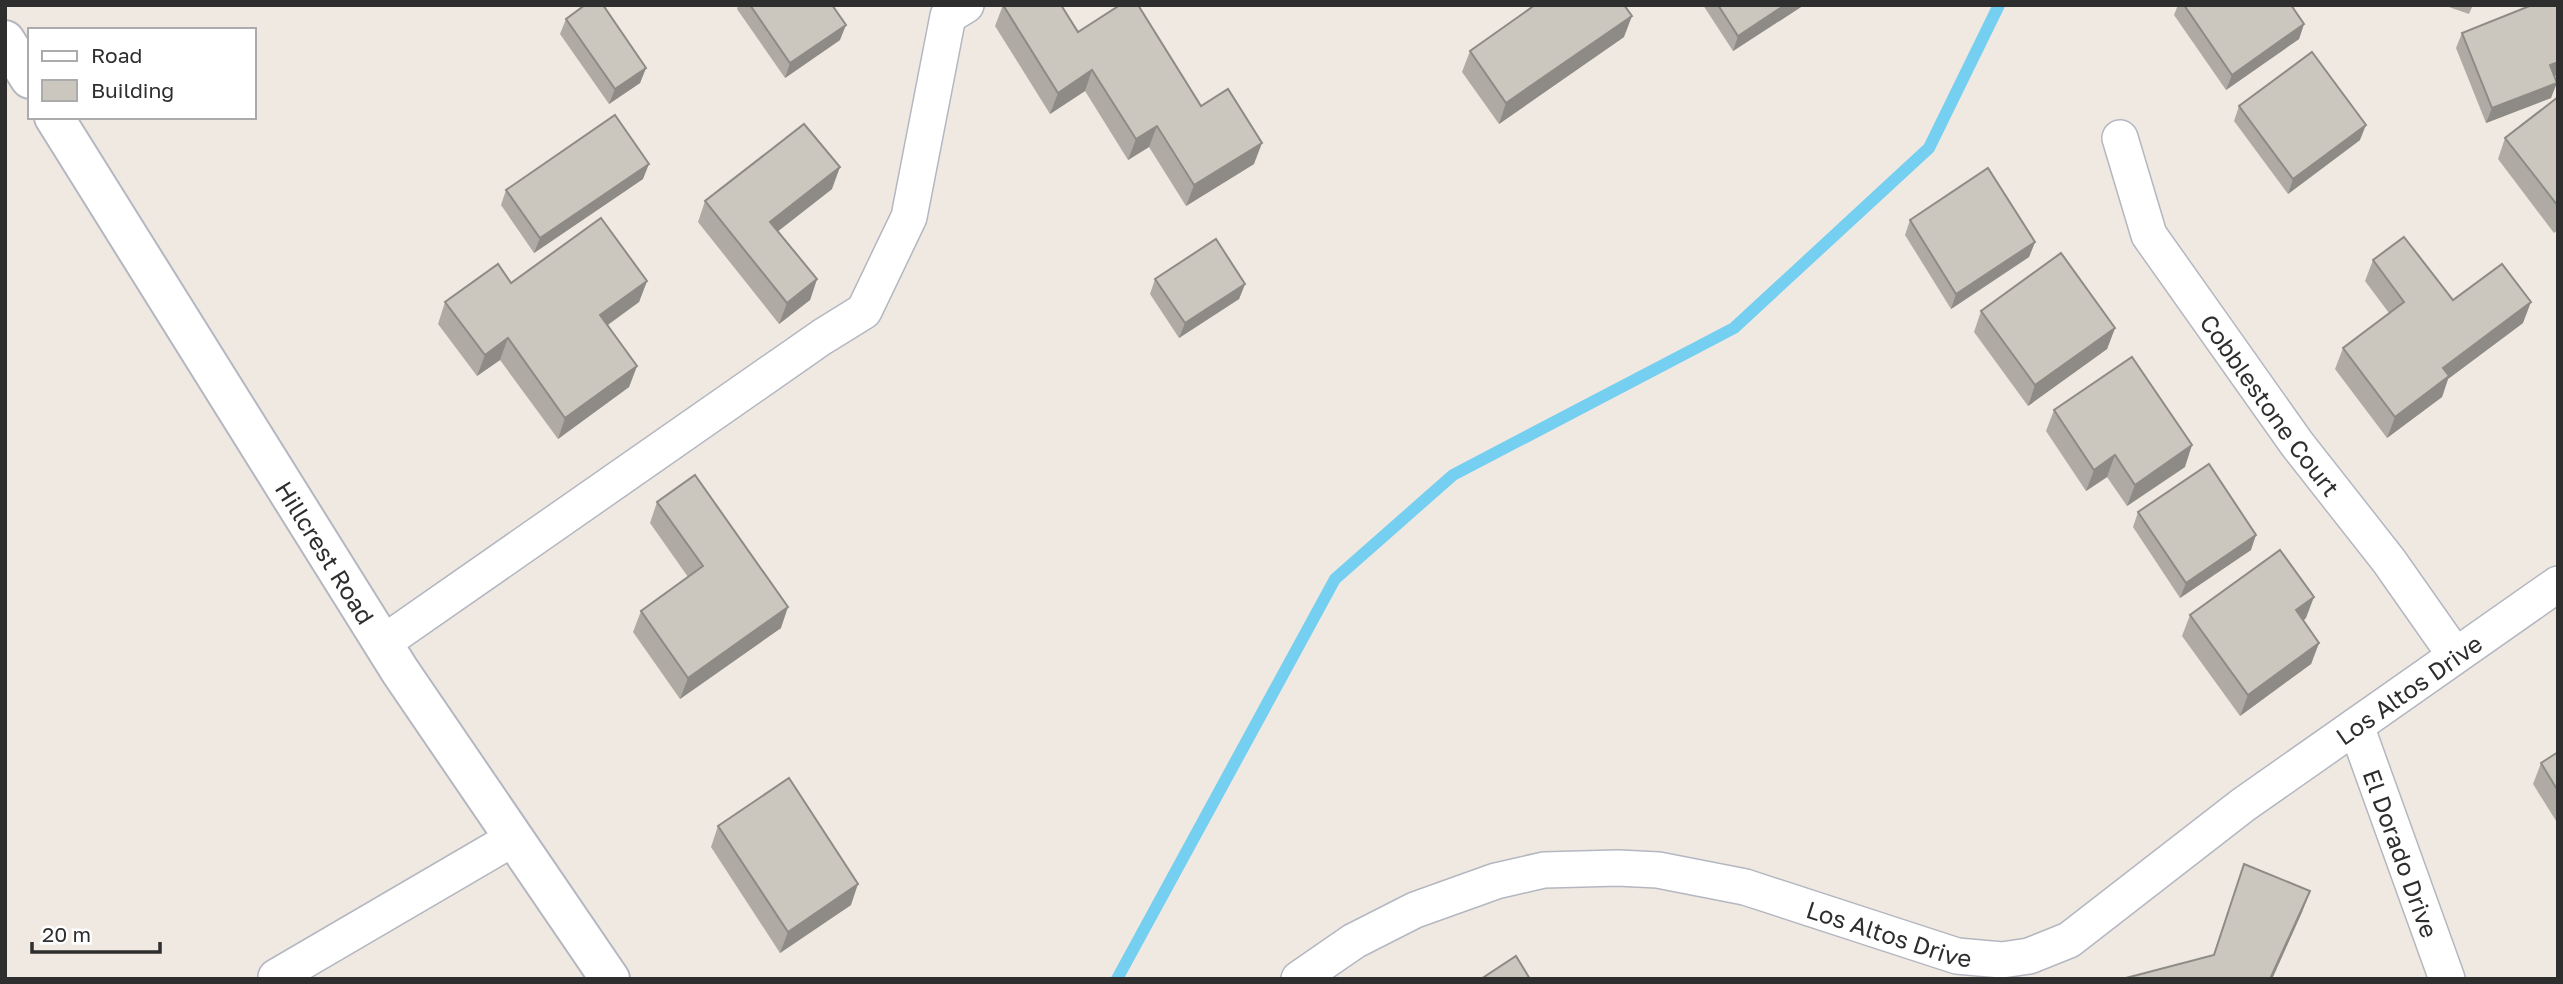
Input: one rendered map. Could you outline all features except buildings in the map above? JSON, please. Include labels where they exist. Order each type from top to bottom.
[{"type":"street","points":[[383,643],[822,337],[864,311],[909,217],[948,16],[966,5]]},
{"type":"street","points":[[5,40],[28,76]]},
{"type":"street","name":"Hillcrest Road","points":[[55,119],[383,643],[610,979]]},
{"type":"street","name":"Cobblestone Court","points":[[2120,138],[2149,234],[2297,444],[2389,561],[2455,655]]},
{"type":"street","name":"Los Altos Drive","points":[[1299,979],[1354,941],[1415,910],[1484,885],[1544,870],[1606,868],[1658,870],[1745,887],[1957,956],[2002,960],[2029,956],[2069,940],[2243,806],[2558,584]]},
{"type":"street","name":"El Dorado Drive","points":[[2356,726],[2447,979]]},
{"type":"street","points":[[276,978],[514,838]]},
{"type":"waterway","points":[[1117,979],[1335,579],[1453,475],[1734,328],[1929,148],[1999,5]]}]
